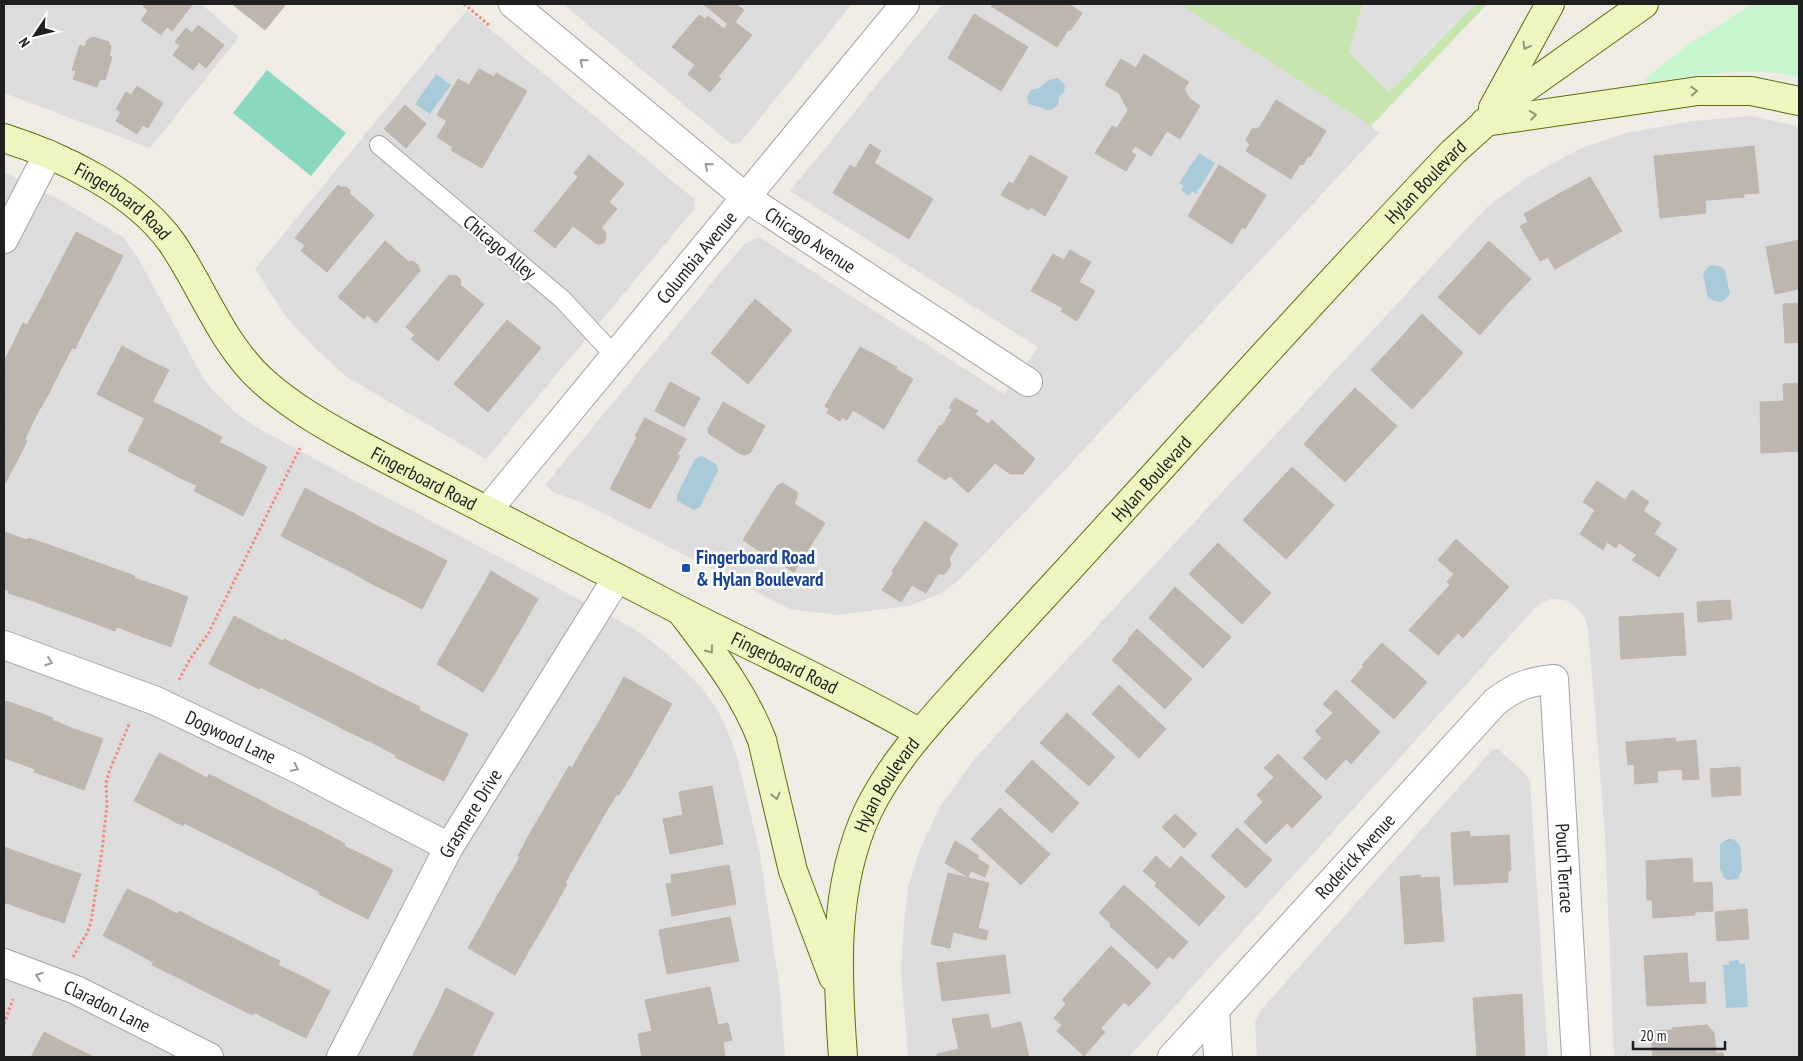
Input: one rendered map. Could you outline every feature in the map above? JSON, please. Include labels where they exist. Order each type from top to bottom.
[{"type":"street","name":"Chicago Avenue","points":[[513,4],[745,197],[1028,382]]},
{"type":"street","name":"Columbia Avenue","points":[[487,511],[905,4]]},
{"type":"street","points":[[1485,122],[1550,4]]},
{"type":"street","name":"Hylan Boulevard","points":[[844,1057],[838,991],[841,911],[851,858],[868,811],[898,759],[992,652],[1453,152],[1485,122],[1538,78],[1644,4]]},
{"type":"street","points":[[1485,122],[1698,91],[1751,91],[1799,101]]},
{"type":"street","name":"Fingerboard Road","points":[[4,138],[48,154],[116,190],[148,214],[172,244],[236,352],[265,383],[323,424],[372,452],[681,611],[854,696],[920,733]]},
{"type":"street","points":[[4,239],[48,154]]},
{"type":"street","name":"Grasmere Drive","points":[[341,1057],[449,847],[617,578]]},
{"type":"street","points":[[681,611],[734,683],[754,721],[764,748],[794,871],[838,991]]},
{"type":"street","name":"Dogwood Lane","points":[[4,645],[156,702],[298,769],[449,847]]},
{"type":"street","name":"Roderick Avenue","points":[[1172,1057],[1495,702],[1518,687],[1528,683],[1554,679]]},
{"type":"street","name":"Pouch Terrace","points":[[1554,679],[1576,1057]]},
{"type":"street","name":"Claradon Lane","points":[[4,964],[76,990],[209,1057]]},
{"type":"street","points":[[1215,1010],[1218,1057]]},
{"type":"lane","name":"Chicago Alley","points":[[378,145],[562,298],[615,356]]},
{"type":"path","points":[[464,4],[494,29]]},
{"type":"path","points":[[179,680],[190,659],[208,634],[300,448]]},
{"type":"path","points":[[73,957],[91,922],[107,805],[106,783],[132,717]]},
{"type":"path","points":[[4,1024],[16,990]]},
{"type":"shaded area","points":[[4,4],[201,4],[239,37],[150,148],[4,93]]},
{"type":"shaded area","points":[[563,4],[852,4],[740,143],[731,144]]},
{"type":"shaded area","points":[[943,4],[1179,4],[1371,126],[1379,133],[1029,508],[957,582],[939,594],[909,606],[838,615],[790,609],[583,503],[553,492],[545,485],[744,244],[759,237],[1004,394],[1038,347],[790,191]]},
{"type":"shaded area","points":[[1363,4],[1476,4],[1389,92],[1349,52]]},
{"type":"shaded area","points":[[467,10],[694,199],[695,208],[486,459],[347,377],[316,349],[287,318],[255,269]]},
{"type":"shaded area","points":[[1751,116],[1799,128],[1799,1057],[1614,1057],[1605,835],[1588,629],[1584,616],[1574,605],[1565,600],[1550,599],[1537,606],[1129,1057],[908,1057],[901,971],[908,887],[920,849],[941,805],[976,757],[1487,207],[1527,178],[1579,149],[1626,133],[1693,121]]},
{"type":"shaded area","points":[[4,172],[62,201],[123,237],[138,258],[202,376],[212,390],[237,414],[256,427],[354,480],[631,627],[674,660],[702,688],[717,709],[737,756],[760,854],[780,991],[785,1057],[4,1057]]},
{"type":"shaded area","points":[[1498,749],[1530,781],[1548,1057],[1257,1057],[1255,1022],[1260,1011],[1492,750]]},
{"type":"green space","points":[[1179,4],[1363,4],[1349,52],[1389,92],[1476,4],[1487,4],[1371,126]]},
{"type":"green space","points":[[1753,4],[1799,4],[1799,78],[1782,74],[1744,72],[1704,75],[1647,83],[1645,79],[1686,46]]},
{"type":"green space","points":[[267,70],[346,133],[311,176],[233,113]]},
{"type":"water","points":[[436,74],[451,85],[430,114],[415,104]]},
{"type":"water","points":[[1057,78],[1064,84],[1065,89],[1059,97],[1059,102],[1056,106],[1047,110],[1030,104],[1027,97],[1031,90],[1039,88],[1049,80]]},
{"type":"water","points":[[1199,153],[1215,163],[1196,194],[1192,191],[1189,196],[1181,190],[1184,186],[1179,183]]},
{"type":"water","points":[[1712,265],[1719,266],[1725,270],[1730,295],[1727,295],[1727,298],[1721,302],[1708,299],[1703,274]]},
{"type":"water","points":[[702,456],[716,464],[718,471],[700,507],[694,510],[677,501],[677,495],[695,459]]},
{"type":"water","points":[[1728,839],[1733,839],[1740,845],[1742,870],[1738,879],[1728,880],[1724,878],[1720,869],[1720,844]]},
{"type":"water","points":[[1739,960],[1739,964],[1745,963],[1748,1007],[1726,1008],[1723,965],[1729,965],[1729,961]]},
{"type":"building","points":[[145,4],[192,5],[172,31],[167,27],[161,35],[141,20],[148,11],[143,6]]},
{"type":"building","points":[[232,4],[286,4],[265,30]]},
{"type":"building","points":[[703,4],[736,4],[744,10],[735,22],[752,35],[718,77],[721,79],[710,92],[688,74],[695,65],[672,47],[699,15],[705,19],[708,16],[724,29],[728,24]]},
{"type":"building","points":[[993,4],[1071,4],[1082,13],[1057,47],[991,6]]},
{"type":"building","points":[[974,14],[1028,47],[1001,91],[948,58]]},
{"type":"building","points":[[198,25],[224,45],[206,68],[199,62],[193,70],[173,55],[180,46],[175,42],[186,28],[192,33]]},
{"type":"building","points":[[93,37],[109,42],[111,48],[109,56],[112,57],[105,80],[100,79],[97,87],[73,79],[76,71],[72,70],[80,45],[85,47],[87,40]]},
{"type":"building","points":[[1144,54],[1189,82],[1184,89],[1190,99],[1200,106],[1180,139],[1167,131],[1151,156],[1135,146],[1131,152],[1136,155],[1126,171],[1095,153],[1112,126],[1117,128],[1128,110],[1119,93],[1105,85],[1121,59],[1136,68]]},
{"type":"building","points":[[479,69],[494,77],[496,73],[527,91],[482,168],[451,150],[453,147],[437,137],[447,121],[437,115],[458,79],[469,85]]},
{"type":"building","points":[[137,86],[163,103],[148,128],[143,125],[137,134],[116,121],[121,112],[116,109],[126,92],[131,95]]},
{"type":"building","points":[[1276,100],[1326,131],[1310,157],[1308,156],[1303,165],[1300,164],[1291,179],[1246,151],[1250,145],[1246,140],[1252,129],[1259,128]]},
{"type":"building","points":[[405,105],[426,124],[406,148],[384,129]]},
{"type":"building","points":[[870,144],[881,151],[874,163],[933,199],[909,239],[833,193],[850,165],[855,168]]},
{"type":"building","points":[[1754,146],[1759,193],[1744,194],[1744,197],[1709,200],[1705,151]]},
{"type":"building","points":[[1705,151],[1709,200],[1705,200],[1706,213],[1660,218],[1654,156]]},
{"type":"building","points":[[589,155],[624,184],[609,202],[617,209],[601,228],[605,231],[606,238],[604,243],[597,244],[573,226],[555,248],[534,231],[578,177],[574,173]]},
{"type":"building","points":[[1030,155],[1068,177],[1045,216],[1031,207],[1029,210],[1001,195],[1009,182],[1013,184]]},
{"type":"building","points":[[1219,165],[1266,195],[1245,229],[1242,227],[1232,244],[1188,216]]},
{"type":"building","points":[[1590,177],[1622,231],[1588,250],[1557,195]]},
{"type":"building","points":[[338,185],[350,190],[350,194],[374,215],[327,272],[301,251],[305,245],[295,238]]},
{"type":"building","points":[[1557,195],[1588,250],[1555,269],[1548,257],[1540,261],[1520,226],[1528,222],[1524,214]]},
{"type":"building","points":[[76,232],[123,256],[111,279],[64,255]]},
{"type":"building","points":[[1799,240],[1799,289],[1775,294],[1766,247]]},
{"type":"building","points":[[385,241],[409,262],[413,261],[418,265],[420,271],[376,323],[367,315],[364,319],[338,297]]},
{"type":"building","points":[[1489,241],[1531,279],[1504,307],[1463,270]]},
{"type":"building","points":[[1070,250],[1091,262],[1079,282],[1095,291],[1077,321],[1061,311],[1063,308],[1031,291],[1053,254],[1064,260]]},
{"type":"building","points":[[64,255],[111,279],[99,302],[52,278]]},
{"type":"building","points":[[1463,270],[1504,307],[1480,335],[1438,297]]},
{"type":"building","points":[[449,275],[456,275],[461,280],[460,285],[484,304],[438,361],[411,339],[415,335],[406,327]]},
{"type":"building","points":[[52,278],[99,302],[85,328],[39,303]]},
{"type":"building","points":[[755,299],[792,330],[748,384],[711,353]]},
{"type":"building","points":[[39,303],[85,328],[75,349],[27,325]]},
{"type":"building","points":[[1799,303],[1799,342],[1785,343],[1783,304]]},
{"type":"building","points":[[1422,314],[1463,353],[1438,381],[1396,343]]},
{"type":"building","points":[[507,320],[541,348],[488,412],[454,384]]},
{"type":"building","points":[[23,323],[72,348],[61,369],[13,344]]},
{"type":"building","points":[[1396,343],[1438,381],[1412,409],[1371,370]]},
{"type":"building","points":[[13,344],[61,369],[49,393],[4,370],[4,361]]},
{"type":"building","points":[[122,346],[146,359],[122,407],[97,394]]},
{"type":"building","points":[[860,347],[897,367],[896,369],[913,379],[884,429],[853,410],[847,420],[842,417],[840,421],[827,413],[829,409],[825,406]]},
{"type":"building","points":[[146,359],[169,370],[144,418],[122,407]]},
{"type":"building","points":[[4,370],[49,393],[37,414],[4,397]]},
{"type":"building","points":[[670,382],[700,398],[684,427],[655,411]]},
{"type":"building","points":[[1799,383],[1799,451],[1761,453],[1760,402],[1784,401],[1783,384]]},
{"type":"building","points":[[1355,388],[1397,426],[1371,454],[1329,416]]},
{"type":"building","points":[[4,397],[37,414],[25,439],[4,428]]},
{"type":"building","points":[[955,398],[978,411],[975,414],[988,424],[992,420],[1035,459],[1023,474],[1010,474],[995,463],[968,493],[950,476],[945,480],[917,461],[940,425],[942,426],[952,409],[949,408]]},
{"type":"building","points":[[153,402],[176,413],[151,462],[128,451]]},
{"type":"building","points":[[723,402],[765,426],[750,453],[744,455],[739,453],[709,434],[708,429]]},
{"type":"building","points":[[176,413],[205,428],[180,478],[151,462]]},
{"type":"building","points":[[1329,416],[1371,454],[1345,482],[1304,444]]},
{"type":"building","points":[[645,418],[686,439],[677,455],[680,456],[650,509],[610,489]]},
{"type":"building","points":[[4,428],[27,441],[17,461],[4,455]]},
{"type":"building","points":[[205,428],[222,437],[196,485],[180,478]]},
{"type":"building","points":[[219,442],[241,453],[216,502],[194,491]]},
{"type":"building","points":[[241,453],[267,467],[243,516],[216,502]]},
{"type":"building","points":[[4,455],[17,461],[4,485]]},
{"type":"building","points":[[1292,467],[1334,505],[1309,534],[1266,495]]},
{"type":"building","points":[[1597,481],[1625,500],[1632,490],[1649,502],[1643,511],[1661,523],[1654,534],[1677,549],[1659,577],[1632,560],[1637,555],[1619,543],[1616,548],[1607,542],[1603,550],[1580,534],[1595,510],[1583,502]]},
{"type":"building","points":[[782,483],[797,492],[794,504],[825,523],[794,572],[776,561],[774,564],[759,554],[761,552],[743,540],[777,486]]},
{"type":"building","points":[[305,488],[331,502],[306,549],[281,536]]},
{"type":"building","points":[[1266,495],[1309,534],[1286,559],[1243,520]]},
{"type":"building","points":[[331,502],[353,513],[329,561],[306,549]]},
{"type":"building","points":[[353,513],[375,525],[351,572],[329,561]]},
{"type":"building","points":[[925,521],[958,544],[949,559],[951,565],[945,574],[938,574],[926,593],[912,585],[901,602],[882,590],[894,572],[892,571]]},
{"type":"building","points":[[375,525],[399,537],[374,585],[351,572]]},
{"type":"building","points":[[4,532],[27,540],[9,591],[4,589]]},
{"type":"building","points":[[399,537],[422,548],[397,596],[374,585]]},
{"type":"building","points":[[28,538],[52,546],[33,601],[8,593]]},
{"type":"building","points":[[1456,539],[1509,587],[1463,638],[1458,633],[1438,655],[1409,630],[1450,585],[1447,582],[1454,574],[1438,560]]},
{"type":"building","points":[[1218,543],[1271,593],[1242,624],[1189,574]]},
{"type":"building","points":[[52,546],[85,558],[66,613],[33,601]]},
{"type":"building","points":[[422,548],[447,561],[422,609],[397,596]]},
{"type":"building","points":[[85,558],[110,567],[91,622],[66,613]]},
{"type":"building","points":[[110,567],[135,576],[115,631],[91,622]]},
{"type":"building","points":[[491,571],[538,599],[525,622],[478,594]]},
{"type":"building","points":[[134,578],[161,587],[143,637],[117,627]]},
{"type":"building","points":[[161,587],[188,597],[171,647],[143,637]]},
{"type":"building","points":[[1175,587],[1231,637],[1203,668],[1149,618]]},
{"type":"building","points":[[478,594],[525,622],[512,643],[465,616]]},
{"type":"building","points":[[1730,600],[1732,619],[1698,622],[1697,602]]},
{"type":"building","points":[[1683,613],[1686,655],[1621,659],[1619,617]]},
{"type":"building","points":[[234,616],[259,629],[235,677],[209,664]]},
{"type":"building","points":[[465,616],[512,643],[498,668],[451,640]]},
{"type":"building","points":[[259,629],[283,641],[259,689],[235,677]]},
{"type":"building","points":[[1137,629],[1192,679],[1165,709],[1112,660]]},
{"type":"building","points":[[284,639],[304,649],[280,697],[260,687]]},
{"type":"building","points":[[451,640],[498,668],[483,692],[437,664]]},
{"type":"building","points":[[1382,643],[1427,682],[1394,719],[1351,681],[1364,666],[1362,665]]},
{"type":"building","points":[[304,649],[326,660],[302,708],[280,697]]},
{"type":"building","points":[[326,660],[350,672],[326,720],[302,708]]},
{"type":"building","points":[[350,672],[373,684],[349,732],[326,720]]},
{"type":"building","points":[[624,677],[672,704],[658,728],[611,701]]},
{"type":"building","points":[[373,684],[397,696],[373,743],[349,732]]},
{"type":"building","points":[[1119,685],[1166,729],[1139,758],[1092,714]]},
{"type":"building","points":[[1336,690],[1380,732],[1351,764],[1346,759],[1326,780],[1303,758],[1322,738],[1315,731],[1333,713],[1323,704]]},
{"type":"building","points":[[397,696],[420,707],[396,755],[373,743]]},
{"type":"building","points":[[6,701],[29,709],[10,760],[4,758],[4,708]]},
{"type":"building","points":[[611,701],[658,728],[646,750],[598,723]]},
{"type":"building","points":[[29,709],[53,718],[35,769],[10,760]]},
{"type":"building","points":[[419,710],[441,721],[417,768],[395,757]]},
{"type":"building","points":[[1067,713],[1115,757],[1089,786],[1040,743]]},
{"type":"building","points":[[52,720],[74,729],[57,780],[34,772]]},
{"type":"building","points":[[441,721],[468,734],[444,781],[417,768]]},
{"type":"building","points":[[598,723],[646,750],[633,772],[585,745]]},
{"type":"building","points":[[74,729],[103,739],[84,790],[57,780]]},
{"type":"building","points":[[1675,738],[1676,742],[1696,740],[1699,779],[1683,780],[1682,769],[1657,771],[1658,782],[1635,784],[1634,764],[1628,765],[1626,742]]},
{"type":"building","points":[[585,745],[633,772],[619,795],[572,768]]},
{"type":"building","points":[[159,753],[183,765],[158,813],[134,801]]},
{"type":"building","points":[[1278,754],[1322,797],[1292,828],[1287,823],[1266,844],[1244,822],[1263,802],[1257,795],[1274,777],[1264,768]]},
{"type":"building","points":[[1032,760],[1079,803],[1052,833],[1005,791]]},
{"type":"building","points":[[183,765],[207,778],[183,826],[158,813]]},
{"type":"building","points":[[569,766],[617,794],[604,815],[557,787]]},
{"type":"building","points":[[1740,767],[1741,795],[1712,797],[1710,769]]},
{"type":"building","points":[[209,774],[232,786],[208,835],[184,823]]},
{"type":"building","points":[[232,786],[256,798],[231,846],[208,835]]},
{"type":"building","points":[[712,786],[723,844],[670,854],[663,819],[683,815],[679,792]]},
{"type":"building","points":[[557,787],[604,815],[591,838],[543,811]]},
{"type":"building","points":[[256,798],[276,809],[252,857],[231,846]]},
{"type":"building","points":[[1000,808],[1050,854],[1021,885],[971,839]]},
{"type":"building","points":[[276,809],[301,821],[276,869],[252,857]]},
{"type":"building","points":[[543,811],[591,838],[578,860],[530,833]]},
{"type":"building","points":[[1175,814],[1197,834],[1184,848],[1162,827]]},
{"type":"building","points":[[301,821],[323,832],[298,881],[276,869]]},
{"type":"building","points":[[1237,828],[1272,860],[1246,888],[1211,856]]},
{"type":"building","points":[[1470,831],[1470,837],[1509,835],[1511,870],[1508,871],[1508,882],[1454,885],[1451,833]]},
{"type":"building","points":[[323,832],[345,844],[320,892],[298,881]]},
{"type":"building","points":[[530,833],[578,860],[565,883],[518,856]]},
{"type":"building","points":[[955,841],[979,856],[977,858],[989,866],[985,877],[971,871],[968,877],[945,863]]},
{"type":"building","points":[[344,846],[367,857],[342,906],[319,894]]},
{"type":"building","points":[[4,847],[26,855],[9,904],[4,903]]},
{"type":"building","points":[[26,855],[54,865],[37,914],[9,904]]},
{"type":"building","points":[[1156,856],[1170,869],[1181,856],[1225,897],[1199,926],[1155,886],[1157,883],[1143,871]]},
{"type":"building","points":[[367,857],[393,870],[368,919],[342,906]]},
{"type":"building","points":[[520,857],[567,884],[555,906],[508,878]]},
{"type":"building","points":[[1692,858],[1693,883],[1712,882],[1713,911],[1695,912],[1695,915],[1653,918],[1652,900],[1647,900],[1646,861]]},
{"type":"building","points":[[54,865],[81,874],[64,923],[37,914]]},
{"type":"building","points":[[729,865],[736,904],[672,916],[666,884],[672,883],[671,875]]},
{"type":"building","points":[[948,873],[989,883],[978,928],[988,931],[986,940],[953,932],[950,948],[931,944]]},
{"type":"building","points":[[1420,875],[1421,878],[1439,877],[1444,941],[1405,944],[1400,877]]},
{"type":"building","points":[[508,878],[555,906],[544,925],[496,898]]},
{"type":"building","points":[[1124,885],[1188,942],[1173,959],[1169,956],[1157,969],[1110,926],[1111,924],[1099,913]]},
{"type":"building","points":[[127,889],[153,901],[129,949],[103,936]]},
{"type":"building","points":[[496,898],[544,925],[530,949],[483,922]]},
{"type":"building","points":[[153,901],[177,914],[153,962],[129,949]]},
{"type":"building","points":[[1747,909],[1749,939],[1717,941],[1715,912]]},
{"type":"building","points":[[179,911],[206,925],[179,978],[152,965]]},
{"type":"building","points":[[730,917],[739,961],[667,974],[659,930]]},
{"type":"building","points":[[483,922],[530,949],[515,975],[468,948]]},
{"type":"building","points":[[206,925],[233,938],[206,992],[179,978]]},
{"type":"building","points":[[233,938],[259,951],[232,1005],[206,992]]},
{"type":"building","points":[[1111,946],[1151,983],[1129,1006],[1124,1002],[1101,1028],[1105,1032],[1084,1056],[1057,1031],[1062,1025],[1054,1018],[1066,1004],[1062,1000]]},
{"type":"building","points":[[259,951],[280,961],[253,1015],[232,1005]]},
{"type":"building","points":[[1687,953],[1689,983],[1705,982],[1706,1003],[1647,1006],[1644,956]]},
{"type":"building","points":[[1005,955],[1010,993],[942,1001],[937,963]]},
{"type":"building","points":[[278,965],[305,978],[281,1026],[255,1013]]},
{"type":"building","points":[[305,978],[330,991],[306,1038],[281,1026]]},
{"type":"building","points":[[710,987],[718,1025],[728,1023],[732,1040],[723,1042],[725,1057],[642,1057],[638,1034],[652,1031],[645,1000]]},
{"type":"building","points":[[446,988],[494,1013],[481,1038],[434,1014]]},
{"type":"building","points":[[1522,994],[1525,1057],[1477,1057],[1473,998]]},
{"type":"building","points":[[434,1014],[481,1038],[472,1057],[459,1057],[421,1038]]},
{"type":"building","points":[[988,1014],[991,1029],[1021,1022],[1029,1057],[937,1057],[937,1054],[959,1049],[952,1019]]},
{"type":"building","points":[[1707,1025],[1714,1033],[1716,1053],[1723,1053],[1724,1057],[1653,1057],[1651,1031]]},
{"type":"building","points":[[44,1032],[67,1044],[60,1057],[31,1057]]},
{"type":"building","points":[[421,1038],[459,1057],[412,1057]]},
{"type":"building","points":[[67,1044],[92,1056],[60,1057]]},
{"type":"place","name":"Fingerboard Road & Hylan Boulevard","points":[[686,568]]}]
